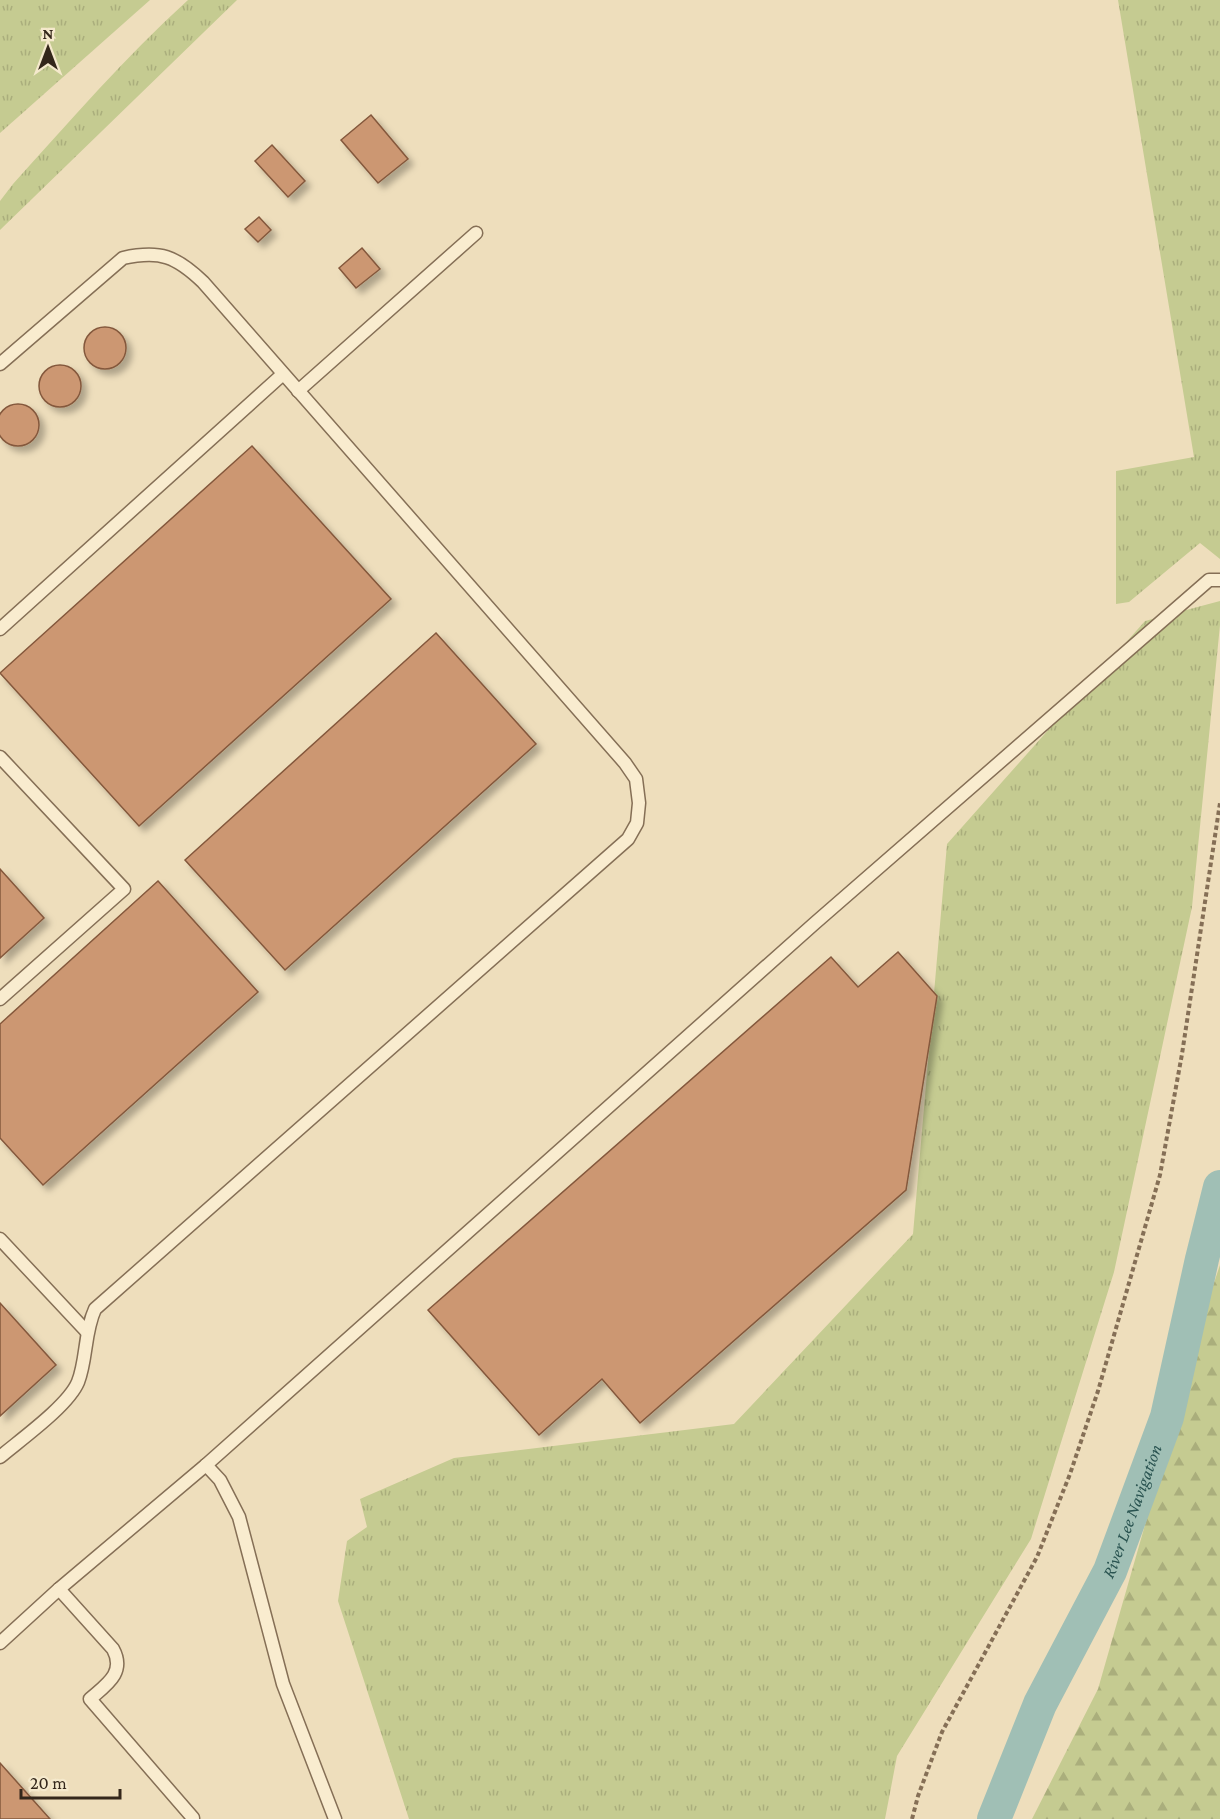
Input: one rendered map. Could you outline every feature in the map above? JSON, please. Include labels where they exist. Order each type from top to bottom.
[{"type":"lane","points":[[298,391],[476,233]]},
{"type":"lane","points":[[0,364],[123,258],[144,254],[166,255],[186,266],[203,282],[625,763],[636,779],[639,803],[637,823],[628,839],[95,1309],[87,1332],[77,1383],[64,1401],[0,1457]]},
{"type":"lane","points":[[0,629],[283,374]]},
{"type":"lane","points":[[0,1643],[59,1589],[206,1465],[815,923],[1209,580],[1220,580]]},
{"type":"lane","points":[[0,757],[124,889],[0,999]]},
{"type":"lane","points":[[0,1239],[87,1332]]},
{"type":"lane","points":[[206,1465],[220,1480],[239,1517],[283,1684],[335,1819]]},
{"type":"lane","points":[[59,1589],[113,1649],[118,1659],[112,1678],[90,1699],[193,1818]]},
{"type":"path","points":[[912,1819],[918,1796],[942,1732],[1037,1557],[1070,1474],[1098,1391],[1160,1175],[1182,1054],[1220,803]]},
{"type":"green space","points":[[0,0],[150,0],[0,133]]},
{"type":"green space","points":[[188,0],[237,0],[0,230],[0,201],[13,184],[120,67]]},
{"type":"green space","points":[[1118,0],[1220,0],[1220,559],[1200,543],[1129,602],[1116,604],[1116,471],[1194,457]]},
{"type":"green space","points":[[1220,601],[1220,625],[1192,907],[1114,1272],[1031,1539],[897,1756],[885,1819],[409,1819],[338,1601],[347,1541],[367,1527],[360,1499],[454,1458],[734,1424],[913,1234],[947,844],[1145,621]]},
{"type":"green space","points":[[1220,1265],[1220,1819],[1032,1819],[1098,1689],[1153,1497],[1190,1354]]},
{"type":"building","points":[[371,115],[408,159],[378,183],[341,140]]},
{"type":"building","points":[[272,145],[305,181],[288,197],[255,161]]},
{"type":"building","points":[[259,217],[271,230],[258,242],[245,229]]},
{"type":"building","points":[[362,248],[380,269],[356,288],[339,268]]},
{"type":"building","points":[[105,327],[113,328],[120,333],[125,340],[125,356],[120,363],[113,368],[105,369],[97,368],[90,363],[85,356],[84,348],[85,340],[90,333],[97,328]]},
{"type":"building","points":[[60,365],[68,366],[75,371],[80,378],[80,394],[75,401],[68,406],[60,407],[52,406],[45,401],[40,394],[39,386],[40,378],[45,371],[52,366]]},
{"type":"building","points":[[18,404],[33,410],[39,425],[33,440],[18,446],[3,440],[-3,425],[3,410]]},
{"type":"building","points":[[252,446],[391,599],[139,826],[0,673]]},
{"type":"building","points":[[436,633],[536,744],[285,970],[185,860]]},
{"type":"building","points":[[0,869],[44,918],[0,958]]},
{"type":"building","points":[[158,881],[258,992],[43,1185],[0,1138],[0,1024]]},
{"type":"building","points":[[898,952],[937,996],[906,1190],[640,1423],[602,1379],[539,1435],[428,1310],[831,957],[858,987]]},
{"type":"building","points":[[0,1303],[56,1365],[0,1416]]},
{"type":"building","points":[[0,1763],[50,1819],[0,1819]]},
{"type":"waterway","name":"River Lee Navigation","points":[[994,1819],[1040,1704],[1110,1571],[1167,1417],[1220,1187]]}]
